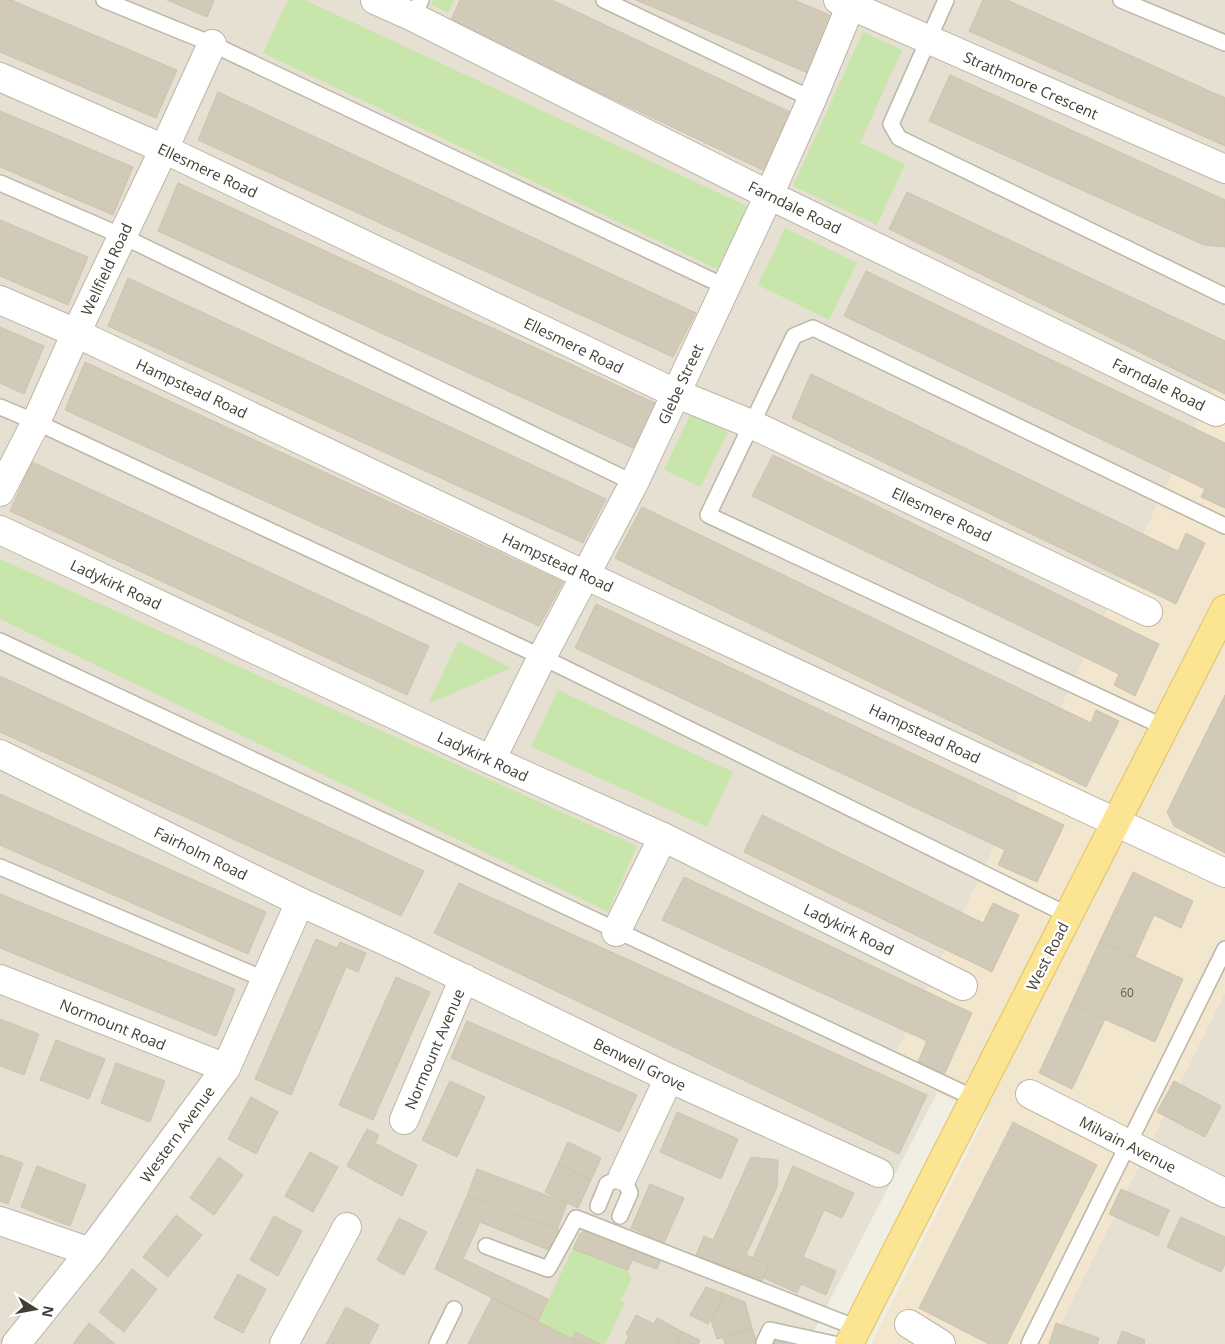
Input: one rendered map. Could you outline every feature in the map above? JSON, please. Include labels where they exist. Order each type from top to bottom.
[{"type":"main road","name":"West Road","points":[[853,1336],[1225,609]]},
{"type":"street","name":"Farndale Road","points":[[375,0],[417,8],[768,194],[1216,412]]},
{"type":"street","name":"Glebe Street","points":[[491,760],[542,657],[634,482],[726,288],[812,99],[847,2]]},
{"type":"street","name":"Strathmore Crescent","points":[[847,2],[928,40],[1225,169]]},
{"type":"street","name":"Wellfield Road","points":[[0,492],[36,422],[212,44]]},
{"type":"street","name":"Ellesmere Road","points":[[0,77],[164,149],[675,393],[751,424],[1148,612]]},
{"type":"street","name":"Hampstead Road","points":[[0,300],[76,333],[585,575],[1225,873]]},
{"type":"street","name":"Ladykirk Road","points":[[0,530],[491,760],[663,837],[963,986]]},
{"type":"street","name":"Fairholm Road","points":[[0,754],[300,902],[403,949]]},
{"type":"street","points":[[616,932],[663,837]]},
{"type":"street","name":"Western Avenue","points":[[16,1344],[90,1252],[226,1068],[300,902]]},
{"type":"street","name":"Benwell Grove","points":[[403,949],[669,1078],[879,1173]]},
{"type":"street","name":"Normount Avenue","points":[[404,1120],[464,978]]},
{"type":"street","name":"Normount Road","points":[[0,979],[226,1068]]},
{"type":"street","points":[[623,1176],[669,1078]]},
{"type":"street","name":"Milvain Avenue","points":[[1030,1094],[1225,1193]]},
{"type":"street","points":[[0,1221],[90,1252]]},
{"type":"street","points":[[284,1344],[347,1227]]},
{"type":"street","points":[[909,1324],[941,1344]]},
{"type":"lane","points":[[104,0],[212,44],[726,288]]},
{"type":"lane","points":[[604,0],[812,99]]},
{"type":"lane","points":[[946,0],[891,124],[899,138],[1225,296]]},
{"type":"lane","points":[[1121,0],[1225,44]]},
{"type":"lane","points":[[0,183],[122,236],[634,482]]},
{"type":"lane","points":[[1164,727],[708,515],[794,336],[813,328],[1225,526]]},
{"type":"lane","points":[[0,407],[542,657],[1068,915]]},
{"type":"lane","points":[[0,641],[438,846],[616,932],[974,1098]]},
{"type":"lane","points":[[0,867],[266,980]]},
{"type":"lane","points":[[1029,1344],[1225,949]]},
{"type":"lane","points":[[598,1206],[607,1184],[623,1176],[630,1193],[620,1216]]},
{"type":"lane","points":[[486,1246],[548,1269],[576,1218],[853,1336]]},
{"type":"lane","points":[[437,1344],[454,1309]]},
{"type":"lane","points":[[764,1343],[770,1330],[834,1344]]},
{"type":"shaded area","points":[[0,0],[1225,0],[1225,521],[976,1018],[807,1344],[0,1344]]},
{"type":"shaded area","points":[[1225,363],[1225,993],[1051,1344],[871,1344],[986,1116],[888,1069]]},
{"type":"shaded area","points":[[1225,678],[1225,1344],[891,1344]]},
{"type":"green space","points":[[288,0],[305,0],[749,207],[717,269],[263,53]]},
{"type":"green space","points":[[433,0],[455,0],[448,12],[431,5]]},
{"type":"green space","points":[[863,32],[902,50],[860,143],[905,164],[877,225],[793,186]]},
{"type":"green space","points":[[785,228],[857,263],[829,320],[758,285]]},
{"type":"green space","points":[[690,415],[728,432],[701,487],[664,470]]},
{"type":"green space","points":[[0,559],[637,846],[608,912],[0,619]]},
{"type":"green space","points":[[458,641],[511,668],[428,704]]},
{"type":"green space","points":[[558,690],[733,772],[707,827],[531,747]]},
{"type":"green space","points":[[573,1249],[628,1270],[631,1280],[621,1300],[625,1303],[605,1344],[600,1344],[576,1332],[572,1339],[538,1321]]},
{"type":"building","points":[[0,0],[11,0],[177,70],[156,118],[0,52]]},
{"type":"building","points":[[167,0],[214,0],[207,17]]},
{"type":"building","points":[[460,0],[552,0],[792,113],[765,171],[450,22]]},
{"type":"building","points":[[636,0],[794,0],[832,16],[808,73]]},
{"type":"building","points":[[983,0],[1007,0],[1225,98],[1225,146],[969,31]]},
{"type":"building","points":[[950,75],[1225,200],[1225,247],[1204,245],[929,121]]},
{"type":"building","points":[[218,92],[696,313],[673,357],[198,140]]},
{"type":"building","points":[[0,111],[133,167],[113,215],[0,167]]},
{"type":"building","points":[[178,183],[657,404],[633,448],[158,231]]},
{"type":"building","points":[[907,192],[1225,341],[1225,394],[889,229]]},
{"type":"building","points":[[0,220],[88,257],[68,305],[0,276]]},
{"type":"building","points":[[866,271],[1225,443],[1225,508],[1201,497],[1205,489],[844,316]]},
{"type":"building","points":[[128,278],[606,499],[583,543],[108,326]]},
{"type":"building","points":[[0,327],[44,346],[24,394],[0,383]]},
{"type":"building","points":[[85,362],[563,582],[539,626],[65,410]]},
{"type":"building","points":[[811,374],[1178,551],[1186,533],[1205,543],[1176,604],[792,418]]},
{"type":"building","points":[[773,455],[1159,644],[1135,696],[1114,685],[1119,674],[752,496]]},
{"type":"building","points":[[32,462],[429,646],[407,695],[10,511]]},
{"type":"building","points":[[642,507],[1091,723],[1096,710],[1119,721],[1086,787],[615,558]]},
{"type":"building","points":[[596,604],[1064,825],[1037,882],[998,865],[1005,850],[575,648]]},
{"type":"building","points":[[0,676],[424,871],[401,916],[0,732]]},
{"type":"building","points":[[1225,695],[1225,853],[1174,826],[1167,812]]},
{"type":"building","points":[[0,794],[266,912],[248,954],[0,845]]},
{"type":"building","points":[[762,815],[983,923],[993,903],[1019,915],[992,972],[744,852]]},
{"type":"building","points":[[1133,872],[1193,901],[1181,928],[1154,915],[1135,957],[1100,941]]},
{"type":"building","points":[[684,877],[972,1013],[944,1075],[918,1062],[927,1041],[662,920]]},
{"type":"building","points":[[459,883],[927,1095],[899,1154],[434,933]]},
{"type":"building","points":[[0,894],[235,989],[216,1036],[0,948]]},
{"type":"building","points":[[316,939],[337,948],[340,942],[366,953],[358,972],[346,967],[291,1095],[255,1079]]},
{"type":"building","points":[[1100,941],[1183,979],[1155,1042],[1071,1004]]},
{"type":"building","points":[[396,977],[430,992],[373,1120],[339,1105]]},
{"type":"building","points":[[1071,1004],[1105,1019],[1072,1089],[1039,1073]]},
{"type":"building","points":[[0,1019],[39,1034],[24,1075],[0,1066]]},
{"type":"building","points":[[467,1021],[637,1095],[620,1132],[451,1058]]},
{"type":"building","points":[[56,1040],[105,1059],[89,1099],[40,1080]]},
{"type":"building","points":[[116,1063],[165,1081],[150,1122],[101,1103]]},
{"type":"building","points":[[450,1081],[485,1097],[457,1157],[422,1140]]},
{"type":"building","points":[[1174,1081],[1221,1106],[1205,1137],[1157,1112]]},
{"type":"building","points":[[251,1097],[278,1112],[256,1154],[228,1139]]},
{"type":"building","points":[[677,1112],[738,1139],[721,1179],[660,1152]]},
{"type":"building","points":[[1013,1122],[1097,1165],[1007,1344],[989,1344],[919,1308]]},
{"type":"building","points":[[367,1129],[379,1135],[375,1143],[417,1165],[402,1196],[347,1166]]},
{"type":"building","points":[[568,1142],[601,1158],[591,1180],[558,1164]]},
{"type":"building","points":[[310,1152],[338,1167],[313,1212],[285,1196]]},
{"type":"building","points":[[0,1155],[23,1163],[8,1204],[0,1201]]},
{"type":"building","points":[[219,1157],[243,1175],[214,1215],[190,1198]]},
{"type":"building","points":[[751,1157],[778,1160],[777,1187],[746,1255],[769,1266],[762,1281],[696,1255],[704,1236],[713,1240]]},
{"type":"building","points":[[558,1164],[591,1180],[578,1208],[545,1192]]},
{"type":"building","points":[[37,1166],[86,1185],[70,1226],[21,1207]]},
{"type":"building","points":[[793,1166],[854,1193],[842,1218],[824,1210],[803,1257],[836,1271],[826,1295],[801,1284],[797,1293],[764,1278],[769,1266],[753,1258]]},
{"type":"building","points":[[477,1169],[567,1203],[557,1230],[467,1196]]},
{"type":"building","points":[[650,1184],[684,1198],[664,1243],[631,1228]]},
{"type":"building","points":[[1121,1189],[1169,1210],[1158,1236],[1109,1214]]},
{"type":"building","points":[[467,1196],[559,1230],[551,1251],[480,1222],[463,1259],[548,1299],[538,1321],[435,1269]]},
{"type":"building","points":[[176,1215],[202,1235],[168,1277],[143,1257]]},
{"type":"building","points":[[274,1216],[302,1231],[278,1276],[250,1260]]},
{"type":"building","points":[[1181,1217],[1225,1237],[1225,1264],[1221,1272],[1167,1247]]},
{"type":"building","points":[[399,1218],[427,1232],[404,1275],[377,1260]]},
{"type":"building","points":[[592,1229],[637,1247],[628,1270],[573,1249],[580,1234],[585,1230]]},
{"type":"building","points":[[637,1247],[662,1256],[657,1269],[632,1260]]},
{"type":"building","points":[[132,1269],[157,1289],[124,1332],[99,1312]]},
{"type":"building","points":[[238,1274],[266,1289],[243,1333],[214,1318]]},
{"type":"building","points":[[706,1287],[725,1294],[708,1324],[690,1315]]},
{"type":"building","points":[[725,1294],[745,1302],[752,1328],[717,1339],[711,1320]]},
{"type":"building","points":[[492,1298],[578,1342],[577,1344],[468,1344]]},
{"type":"building","points":[[346,1307],[379,1325],[369,1344],[326,1344]]},
{"type":"building","points":[[636,1315],[654,1324],[657,1318],[683,1332],[676,1344],[625,1344],[629,1336],[626,1334]]},
{"type":"building","points":[[89,1323],[114,1343],[114,1344],[73,1344]]},
{"type":"building","points":[[1056,1323],[1099,1338],[1097,1344],[1049,1344]]},
{"type":"building","points":[[752,1328],[757,1344],[725,1344],[723,1337]]},
{"type":"building","points":[[1122,1331],[1145,1340],[1144,1344],[1117,1344]]},
{"type":"building","points":[[576,1332],[600,1344],[577,1344],[578,1342],[572,1339]]},
{"type":"building","points":[[683,1332],[700,1340],[698,1344],[676,1344]]},
{"type":"building","points":[[786,1337],[788,1344],[762,1344],[764,1343]]}]
